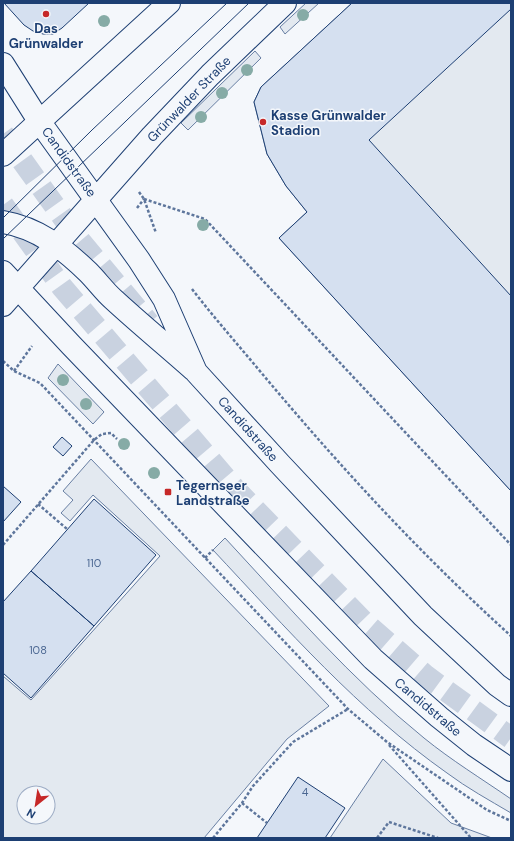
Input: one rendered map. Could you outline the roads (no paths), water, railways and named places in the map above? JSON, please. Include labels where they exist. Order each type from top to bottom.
[{"type":"main road","points":[[3,155],[169,3]]},
{"type":"main road","name":"Grünwalder Straße","points":[[97,199],[152,136],[205,80],[285,3]]},
{"type":"main road","points":[[3,64],[39,121]]},
{"type":"main road","name":"Candidstraße","points":[[39,121],[97,199],[164,299],[196,372],[423,616],[497,685],[511,695]]},
{"type":"main road","points":[[3,305],[97,199]]},
{"type":"main road","points":[[3,222],[17,224],[39,233],[57,244],[89,273],[111,297],[196,372]]},
{"type":"main road","name":"Candidstraße","points":[[3,272],[17,289],[373,659],[439,717],[474,745],[511,770]]},
{"type":"tunnel","points":[[3,134],[80,241],[149,323]]},
{"type":"tunnel","points":[[3,205],[62,287],[235,489],[364,622],[426,676],[511,738]]},
{"type":"tram line","points":[[3,218],[92,130],[227,3]]},
{"type":"tram line","points":[[3,239],[249,3]]},
{"type":"place","name":"Das Grünwalder","points":[[46,14]]},
{"type":"place","name":"Kasse Grünwalder Stadion","points":[[263,122]]},
{"type":"place","name":"Tegernseer Landstraße","points":[[168,492]]}]
